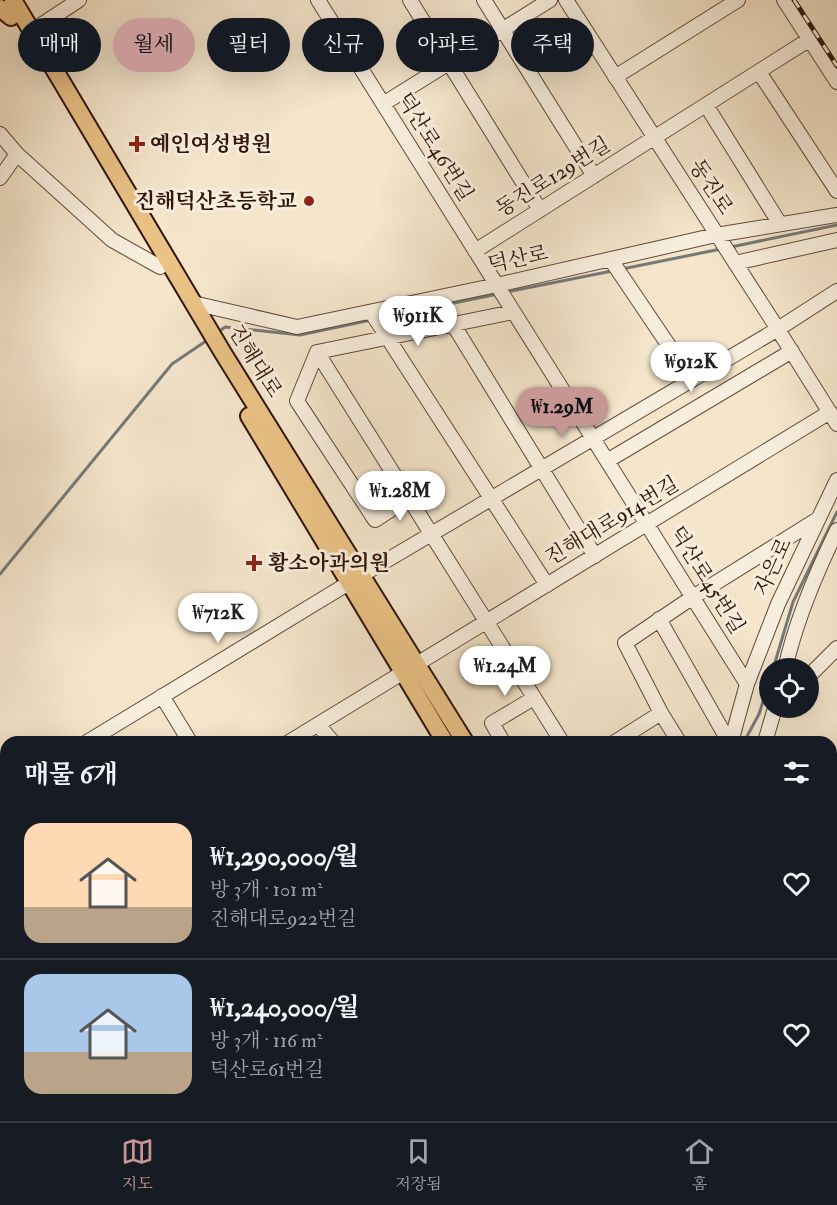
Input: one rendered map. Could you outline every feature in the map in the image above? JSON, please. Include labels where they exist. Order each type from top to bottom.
[{"type":"main road","name":"진해대로","points":[[2,0],[204,342],[310,514],[356,579]]},
{"type":"main road","name":"진해대로","points":[[56,72],[409,670],[442,736]]},
{"type":"main road","name":"진해대로","points":[[409,670],[460,736]]},
{"type":"street","points":[[52,18],[79,0]]},
{"type":"street","name":"덕산로46번길","points":[[318,0],[496,285]]},
{"type":"street","points":[[410,0],[421,18]]},
{"type":"street","points":[[484,0],[594,176]]},
{"type":"street","points":[[499,32],[550,0]]},
{"type":"street","name":"동진로","points":[[566,0],[833,418]]},
{"type":"street","points":[[615,77],[738,0]]},
{"type":"street","points":[[784,0],[837,82]]},
{"type":"street","name":"동진로129번길","points":[[475,251],[810,39]]},
{"type":"street","points":[[383,104],[435,72]]},
{"type":"street","points":[[455,72],[540,210]]},
{"type":"street","points":[[759,72],[837,190]]},
{"type":"street","points":[[706,105],[780,224]]},
{"type":"street","points":[[0,134],[17,154],[112,240],[160,267]]},
{"type":"street","points":[[0,178],[17,154]]},
{"type":"street","name":"덕산로","points":[[193,303],[297,327],[611,260],[716,235],[837,215]]},
{"type":"street","points":[[735,263],[837,240]]},
{"type":"street","points":[[611,260],[692,380]]},
{"type":"street","name":"덕산로45번길","points":[[496,285],[747,684]]},
{"type":"street","points":[[97,736],[491,498],[692,380],[775,324],[837,291]]},
{"type":"street","points":[[371,312],[547,585]]},
{"type":"street","points":[[317,352],[513,312]]},
{"type":"street","points":[[453,324],[595,556]]},
{"type":"street","points":[[607,461],[792,351]]},
{"type":"street","points":[[317,352],[558,736]]},
{"type":"street","points":[[317,352],[297,401],[375,520],[409,498]]},
{"type":"street","name":"진해대로914번길","points":[[299,736],[647,524],[833,418]]},
{"type":"street","name":"자은로","points":[[732,736],[747,684],[778,604],[837,480]]},
{"type":"street","points":[[675,736],[661,714],[626,643],[693,597],[818,519]]},
{"type":"street","points":[[787,658],[792,636],[820,563],[837,530]]},
{"type":"street","points":[[659,619],[727,736]]},
{"type":"street","points":[[819,666],[837,648]]},
{"type":"street","points":[[162,696],[186,736]]},
{"type":"street","points":[[500,736],[492,723],[534,698]]},
{"type":"street","points":[[625,736],[661,714]]},
{"type":"street","points":[[767,736],[772,718]]},
{"type":"street","points":[[318,725],[328,736]]},
{"type":"waterway","points":[[731,247],[837,225]]},
{"type":"waterway","points":[[622,269],[721,249]]},
{"type":"waterway","points":[[507,292],[612,271]]},
{"type":"waterway","points":[[381,318],[498,294]]},
{"type":"waterway","points":[[217,333],[225,327],[300,335],[371,320]]},
{"type":"waterway","points":[[0,574],[172,364],[209,339]]},
{"type":"waterway","points":[[776,658],[793,602],[837,512]]},
{"type":"waterway","points":[[747,736],[759,714]]},
{"type":"railway","points":[[794,0],[837,66]]},
{"type":"place","name":"예인여성병원","points":[[137,144]]},
{"type":"place","name":"진해덕산초등학교","points":[[309,201]]},
{"type":"place","name":"황소아과의원","points":[[254,563]]}]
